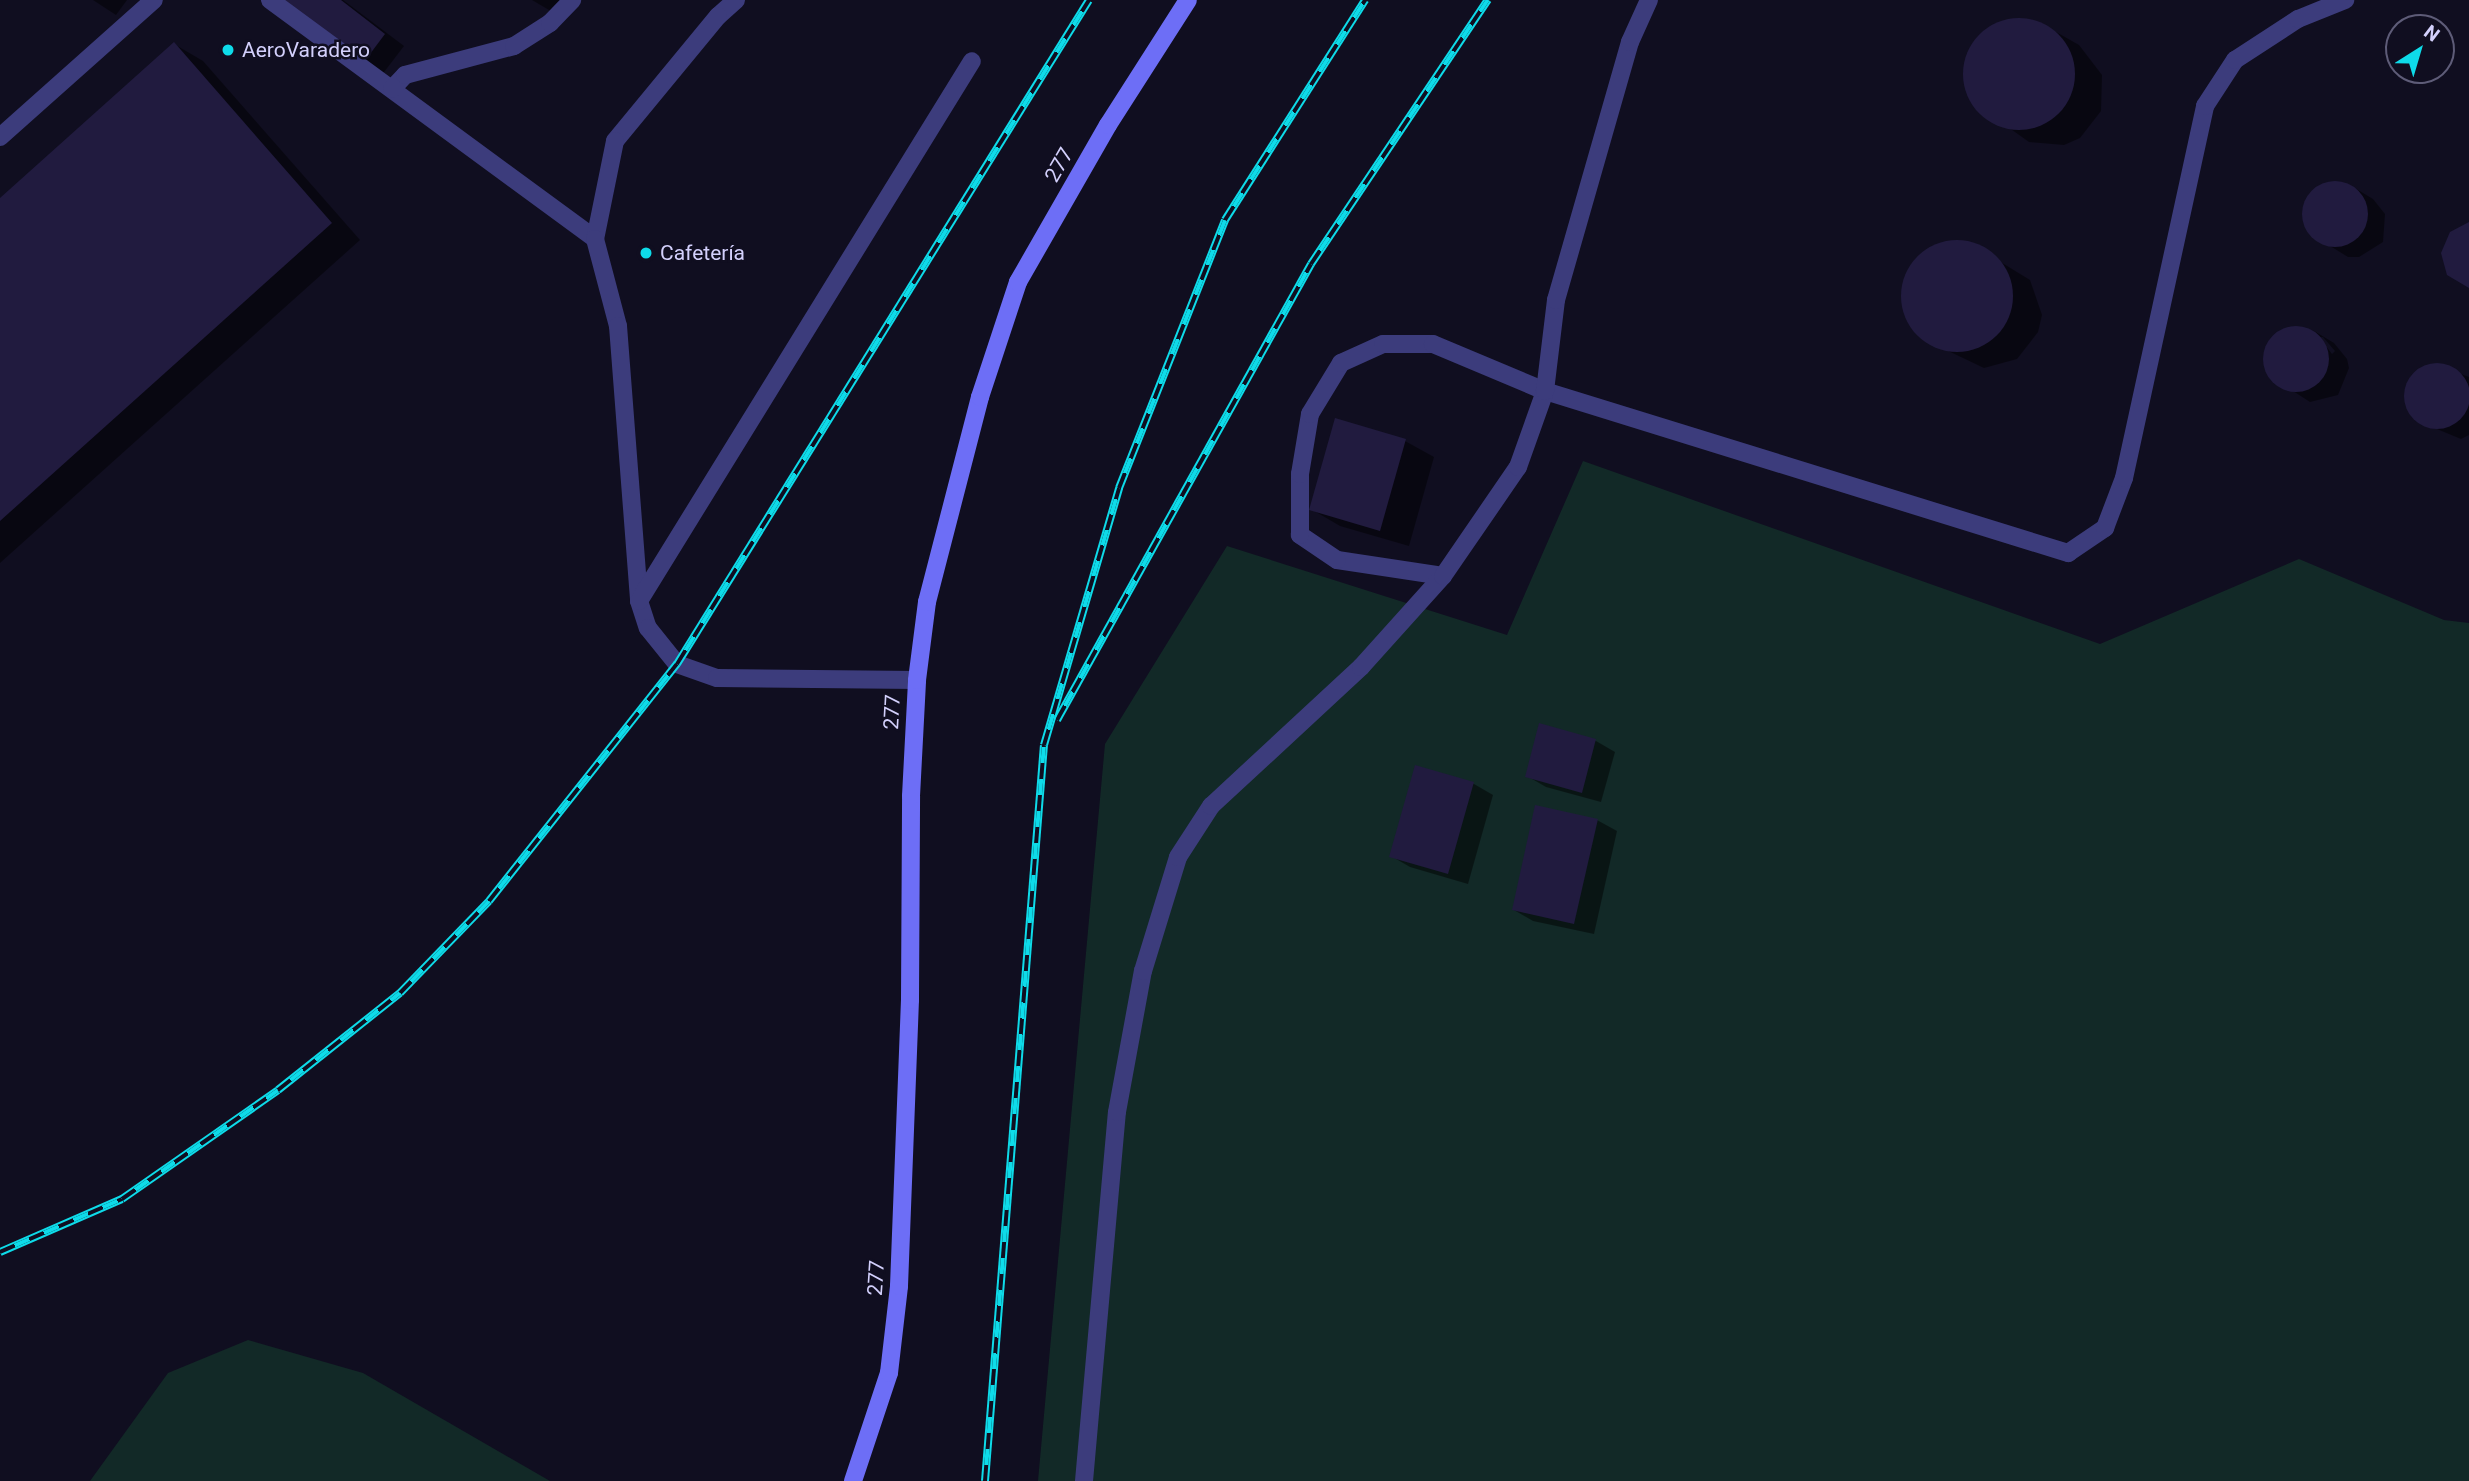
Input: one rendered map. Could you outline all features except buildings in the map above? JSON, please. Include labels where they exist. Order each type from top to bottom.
[{"type":"street","points":[[0,137],[155,0]]},
{"type":"street","points":[[270,0],[595,239]]},
{"type":"street","points":[[392,89],[405,75],[514,46],[550,23],[572,0]]},
{"type":"street","points":[[736,0],[718,16],[615,141],[595,239],[618,326],[639,601],[648,628],[677,664],[716,678],[917,680]]},
{"type":"street","name":"277","points":[[853,1481],[889,1373],[899,1286],[917,680],[927,602],[947,514],[1018,282],[1108,125],[1188,0]]},
{"type":"street","points":[[1084,1481],[1117,1112],[1143,971],[1178,857],[1211,806],[1361,667],[1443,576],[1518,467],[1545,391],[1556,300],[1630,42],[1649,0]]},
{"type":"street","points":[[1443,576],[1337,560],[1300,535],[1300,474],[1310,414],[1341,363],[1382,344],[1433,344],[1545,391],[2068,552],[2105,528],[2124,478],[2205,106],[2235,60],[2298,19],[2345,0]]},
{"type":"street","points":[[639,601],[972,61]]},
{"type":"green space","points":[[1583,461],[2100,644],[2299,559],[2444,620],[2469,623],[2469,1481],[1038,1481],[1105,744],[1227,546],[1507,635]]},
{"type":"green space","points":[[248,1340],[363,1373],[550,1481],[90,1481],[168,1373]]},
{"type":"railway","points":[[0,1252],[122,1199],[278,1090],[400,993],[489,901],[677,664],[1089,0]]},
{"type":"railway","points":[[985,1481],[1044,745],[1119,488],[1225,220],[1365,0]]},
{"type":"railway","points":[[1057,720],[1311,264],[1488,0]]},
{"type":"place","name":"AeroVaradero","points":[[228,50]]},
{"type":"place","name":"Cafetería","points":[[646,253]]}]
